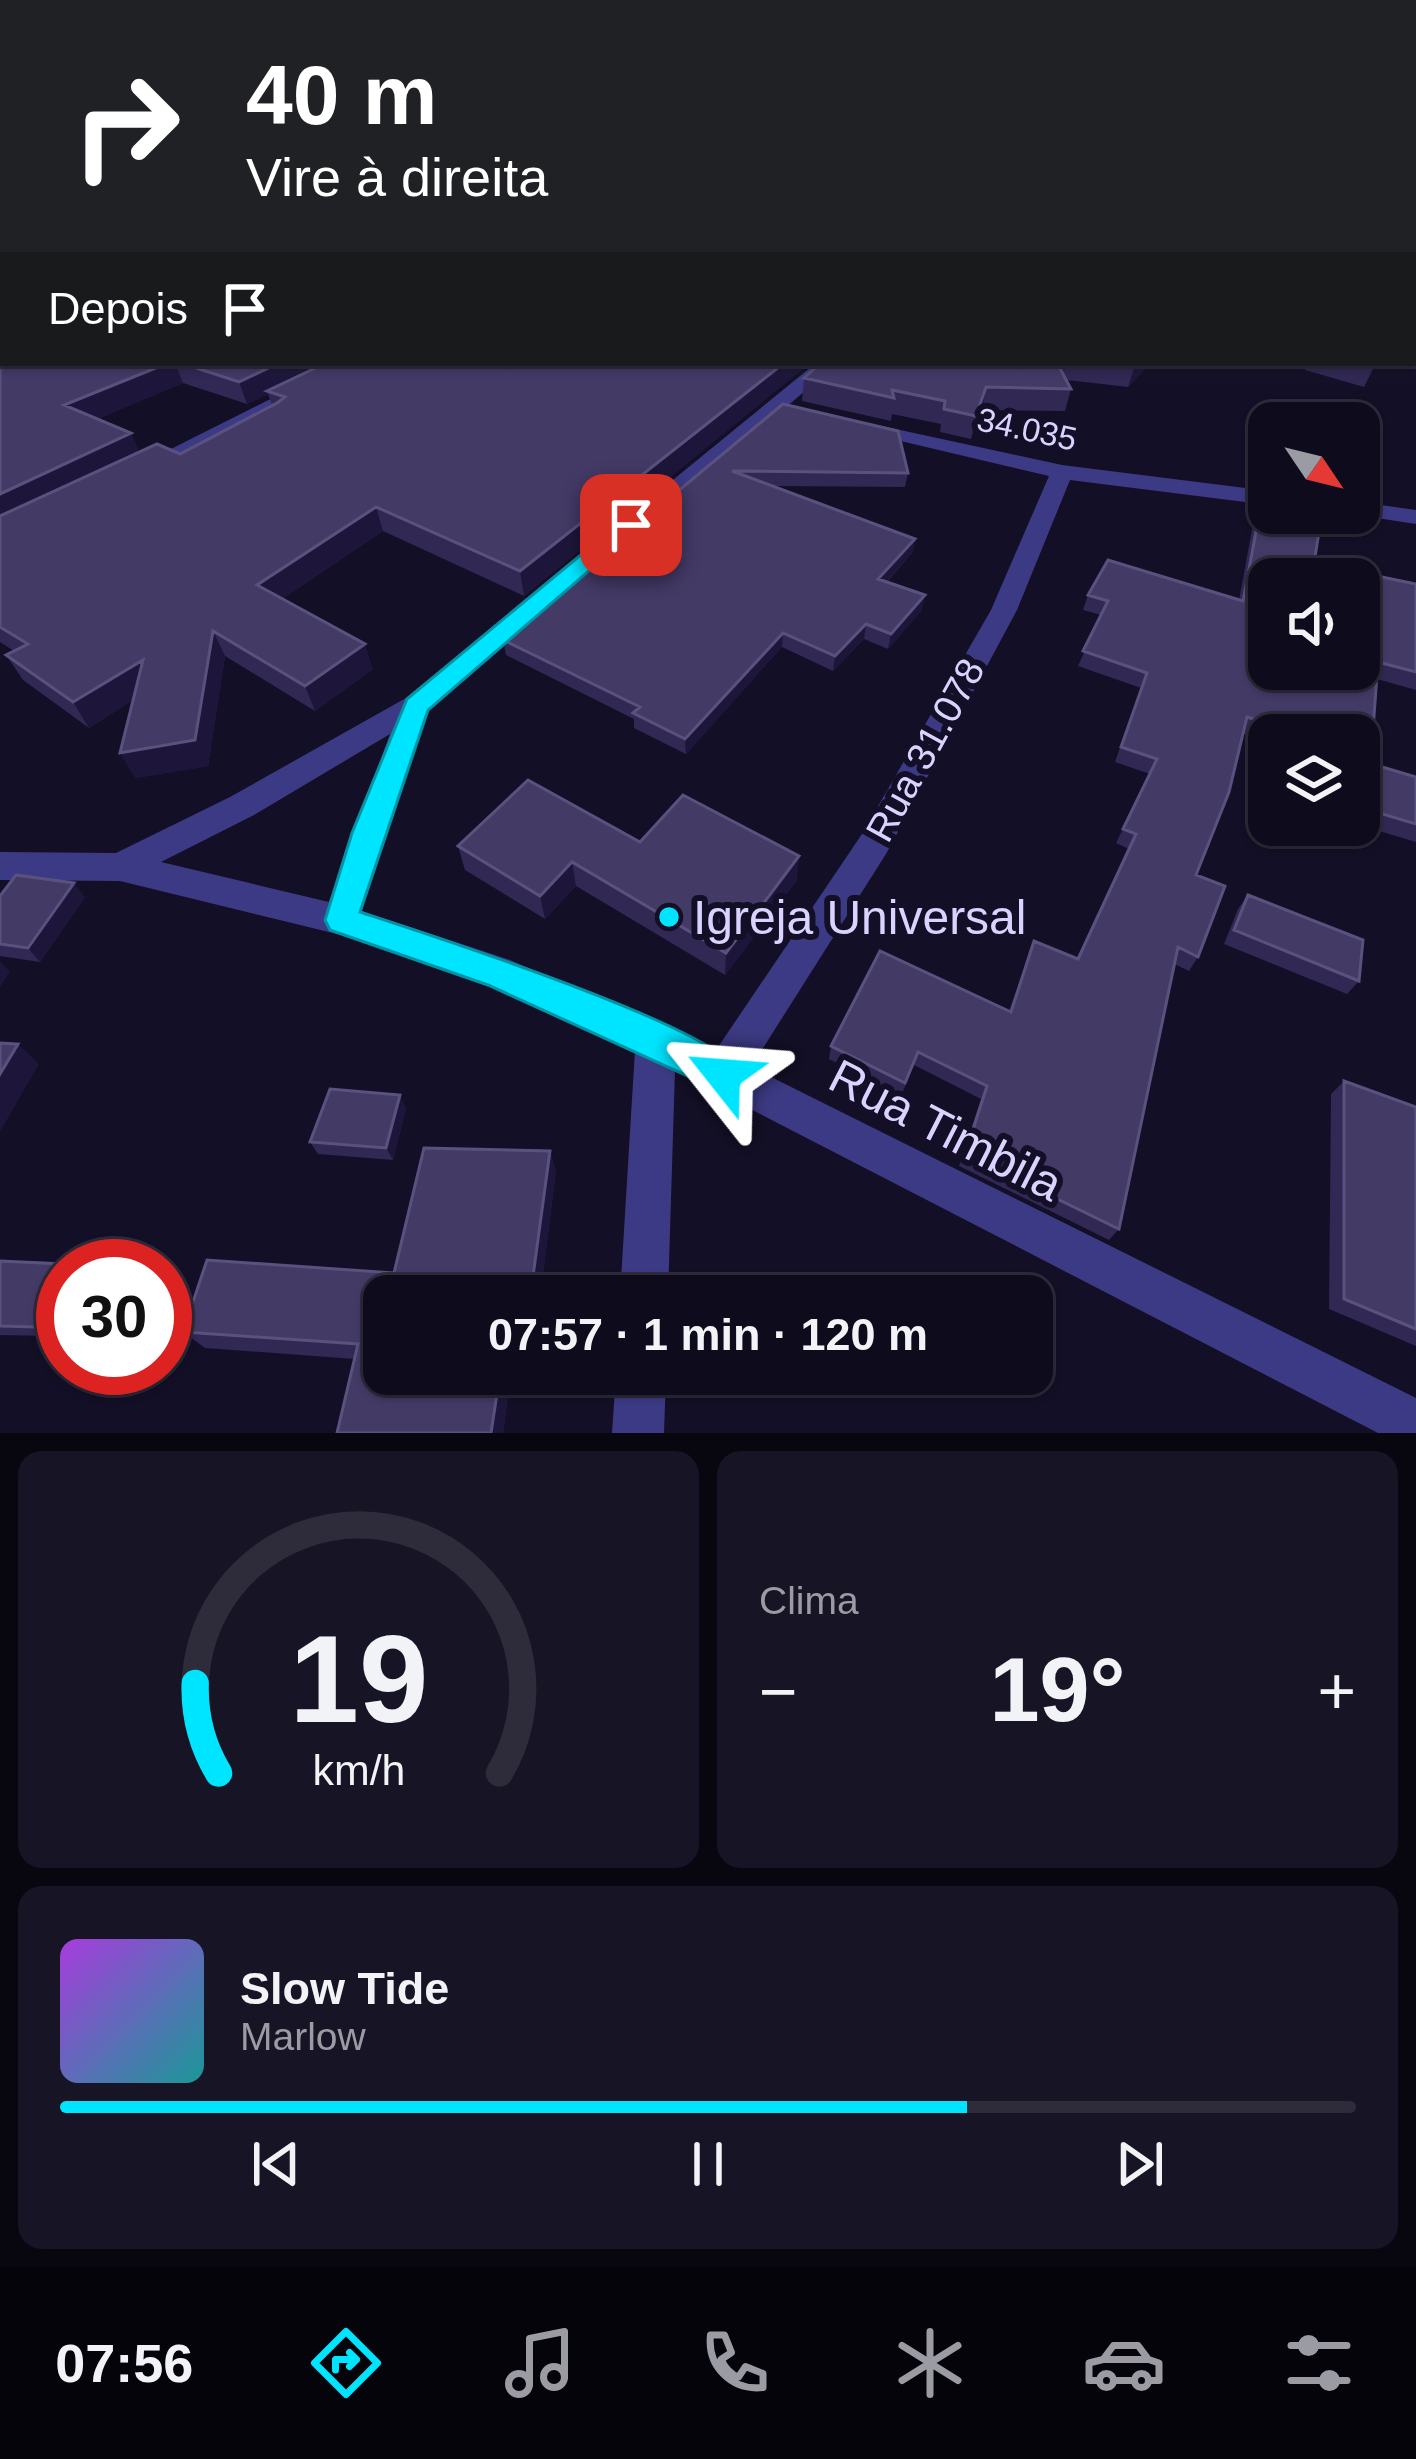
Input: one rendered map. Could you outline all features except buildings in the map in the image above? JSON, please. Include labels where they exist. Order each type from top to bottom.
[{"type":"street","points":[[118,481],[350,366]]},
{"type":"street","points":[[120,867],[242,806],[416,705],[786,407],[825,366]]},
{"type":"street","name":"34.035","points":[[841,420],[1062,472],[1248,495]]},
{"type":"street","name":"Rua 31.078","points":[[723,1075],[874,844],[1004,610],[1062,472]]},
{"type":"street","points":[[1380,512],[1416,518]]},
{"type":"street","points":[[341,920],[367,833],[416,705]]},
{"type":"street","name":"Rua Timbila","points":[[0,866],[120,867],[341,920],[496,972],[656,1040],[1416,1425]]},
{"type":"street","points":[[645,1275],[656,1040]]},
{"type":"street","points":[[638,1433],[640,1395]]},
{"type":"place","name":"Igreja Universal","points":[[669,917]]},
{"type":"route","points":[[631,525],[416,705],[367,833],[341,920],[496,972],[656,1040],[723,1075]]}]
